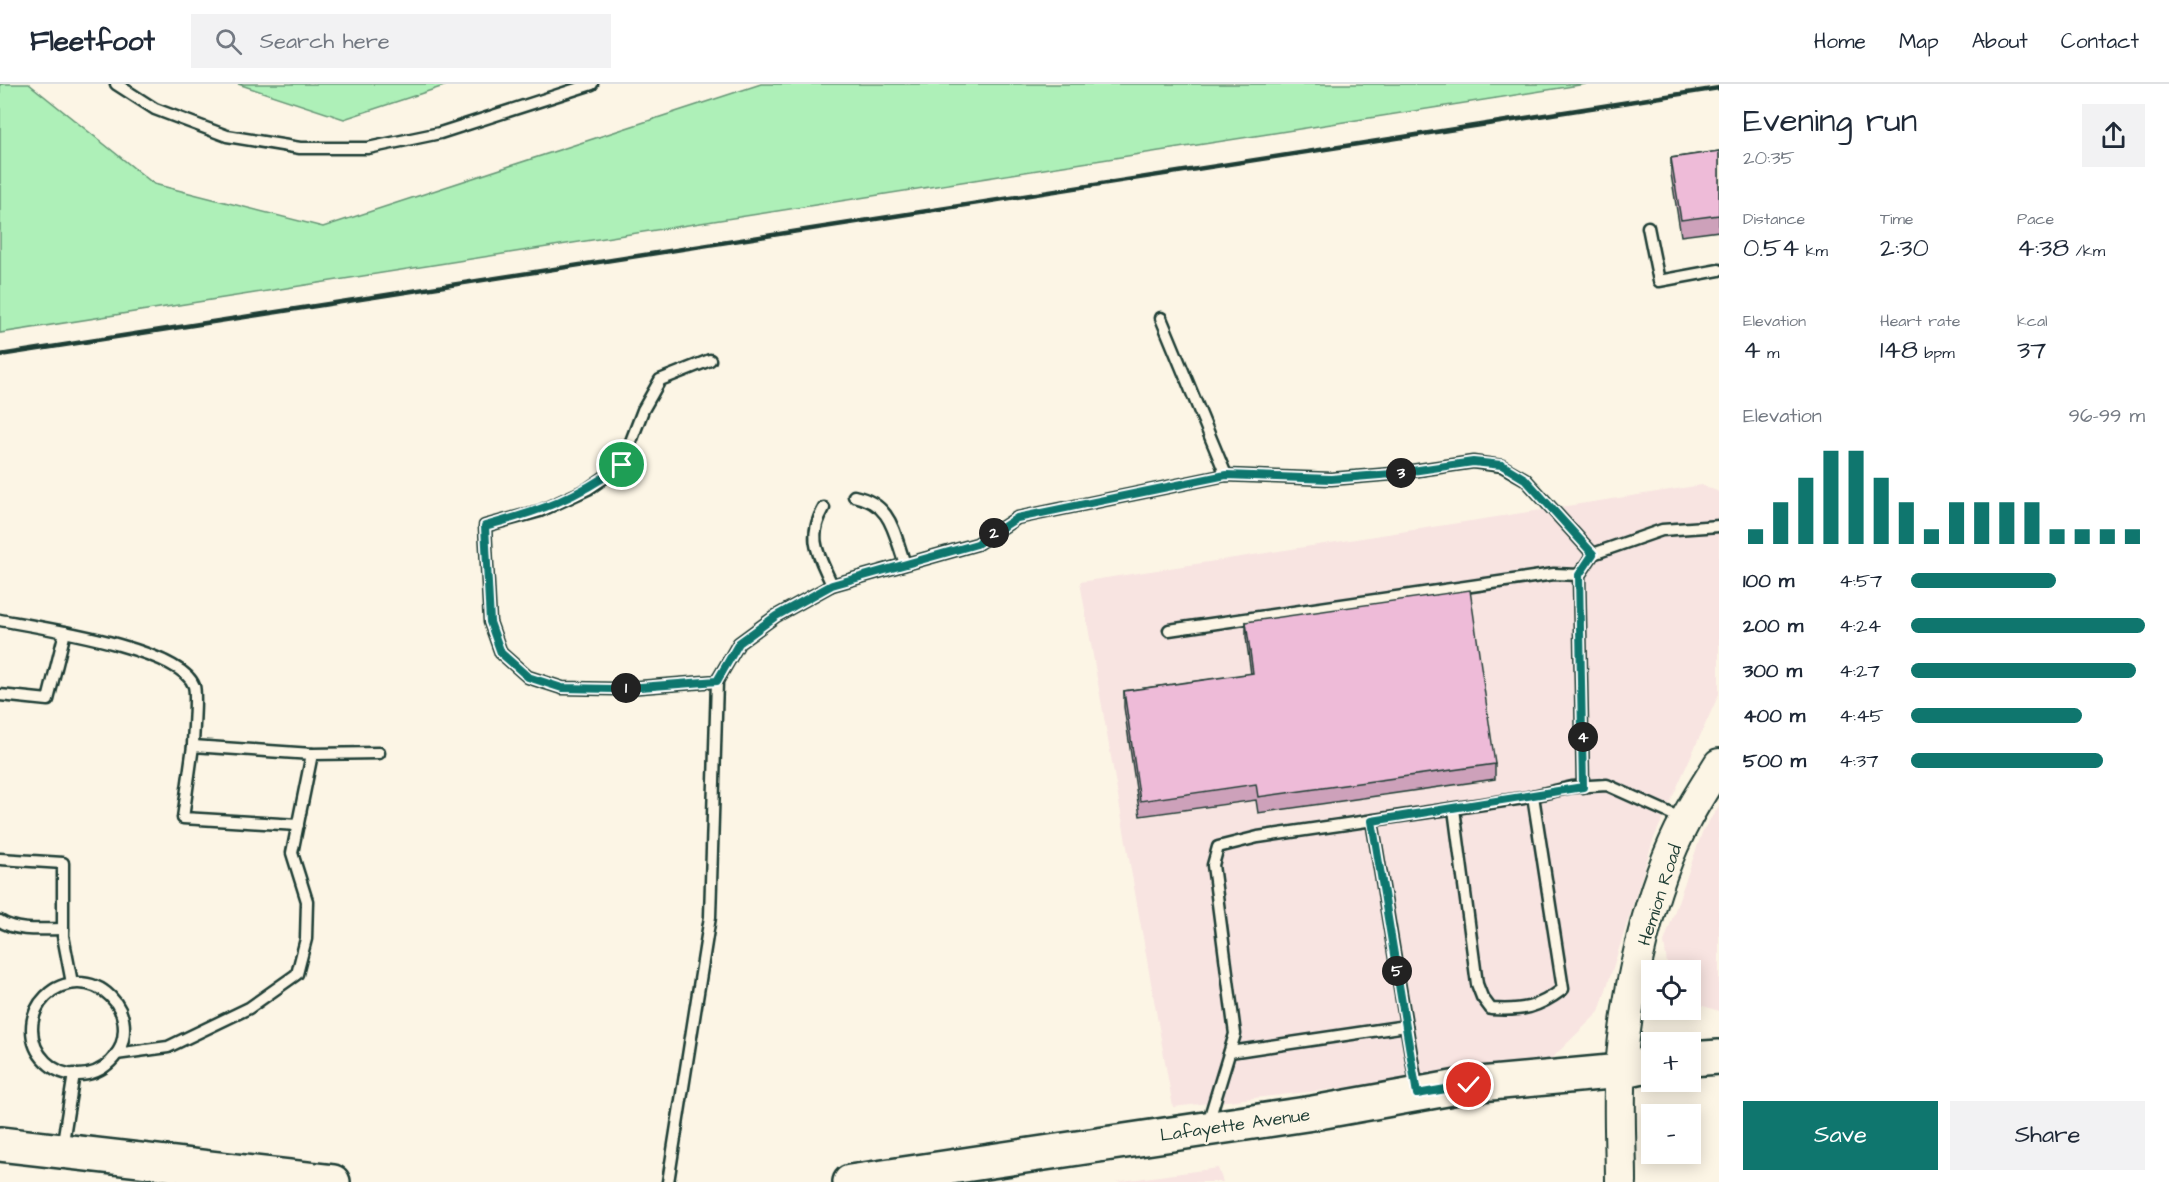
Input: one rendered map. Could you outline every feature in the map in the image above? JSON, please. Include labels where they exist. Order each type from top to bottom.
[{"type":"main road","points":[[1701,1058],[1719,1057]]},
{"type":"main road","name":"Lafayette Avenue","points":[[850,1182],[1206,1129],[1469,1085],[1636,1068]]},
{"type":"main road","points":[[0,1144],[333,1182]]},
{"type":"street","name":"Hemion Road","points":[[1621,1182],[1636,1068],[1627,1015],[1644,939],[1662,877],[1685,820],[1719,764]]},
{"type":"lane","points":[[116,84],[155,109],[228,136],[300,148],[368,148],[440,133],[592,84]]},
{"type":"lane","points":[[1648,227],[1659,281],[1719,270]]},
{"type":"lane","points":[[1161,318],[1226,475]]},
{"type":"lane","points":[[710,360],[660,380],[643,410],[622,465],[588,489],[540,511],[485,526],[490,622],[501,653],[528,677],[562,688],[615,689],[717,681]]},
{"type":"lane","points":[[668,1182],[710,917],[717,681],[739,643],[776,616],[832,585],[977,544],[1017,518],[1226,475],[1331,479],[1392,474],[1473,462],[1502,465],[1525,479],[1593,554]]},
{"type":"lane","points":[[854,496],[870,500],[886,512],[905,564]]},
{"type":"lane","points":[[824,508],[815,522],[813,541],[832,585]]},
{"type":"lane","points":[[1583,787],[1579,575],[1593,554],[1662,530],[1719,526]]},
{"type":"lane","points":[[1169,630],[1554,574],[1579,575]]},
{"type":"lane","points":[[0,621],[64,632],[153,656],[183,672],[194,686],[193,746],[183,818],[298,825]]},
{"type":"lane","points":[[0,694],[48,700],[64,632]]},
{"type":"lane","points":[[193,746],[312,753],[379,753]]},
{"type":"lane","points":[[116,1054],[168,1047],[249,1008],[297,974],[306,939],[307,902],[292,853],[312,753]]},
{"type":"lane","points":[[1206,1129],[1236,1034],[1213,865],[1218,847],[1258,837],[1607,785],[1685,820]]},
{"type":"lane","points":[[1454,808],[1477,984],[1482,997],[1491,1009],[1512,1011],[1542,1005],[1563,989],[1533,796]]},
{"type":"lane","points":[[1372,821],[1417,1094]]},
{"type":"lane","points":[[0,859],[63,863],[63,929],[72,983]]},
{"type":"lane","points":[[0,921],[6,925],[27,928],[63,929]]},
{"type":"lane","points":[[72,983],[87,984],[102,989],[114,999],[121,1012],[124,1027],[123,1041],[116,1054],[106,1065],[93,1072],[74,1074],[63,1072],[50,1065],[40,1054],[33,1040],[32,1025],[36,1010],[45,997],[57,988],[72,983]]},
{"type":"lane","points":[[1230,1052],[1406,1026]]},
{"type":"lane","points":[[62,1151],[74,1074]]},
{"type":"shaded area","points":[[1702,485],[1719,492],[1719,694],[1654,838],[1599,1012],[1544,1066],[1173,1107],[1080,582]]},
{"type":"shaded area","points":[[1719,806],[1719,1011],[1701,1005],[1701,960],[1667,960],[1664,942],[1703,830]]},
{"type":"shaded area","points":[[1218,1168],[1223,1182],[1115,1182]]},
{"type":"green space","points":[[0,84],[29,84],[154,184],[323,227],[761,84],[1586,84],[0,333]]},
{"type":"green space","points":[[238,84],[450,84],[344,119]]},
{"type":"building","points":[[1719,151],[1719,215],[1681,220],[1671,158]]},
{"type":"building","points":[[1470,590],[1495,764],[1258,797],[1256,784],[1140,801],[1124,691],[1253,673],[1246,622]]},
{"type":"railway","points":[[0,355],[1719,88]]},
{"type":"route","points":[[622,465],[588,489],[540,511],[485,526],[490,622],[501,653],[528,677],[562,688],[615,689],[717,681],[739,643],[776,616],[832,585],[977,544],[1017,518],[1226,475],[1331,479],[1392,474],[1473,462],[1502,465],[1525,479],[1593,554],[1579,575],[1583,650],[1583,787],[1372,821],[1417,1094],[1469,1085]]}]
